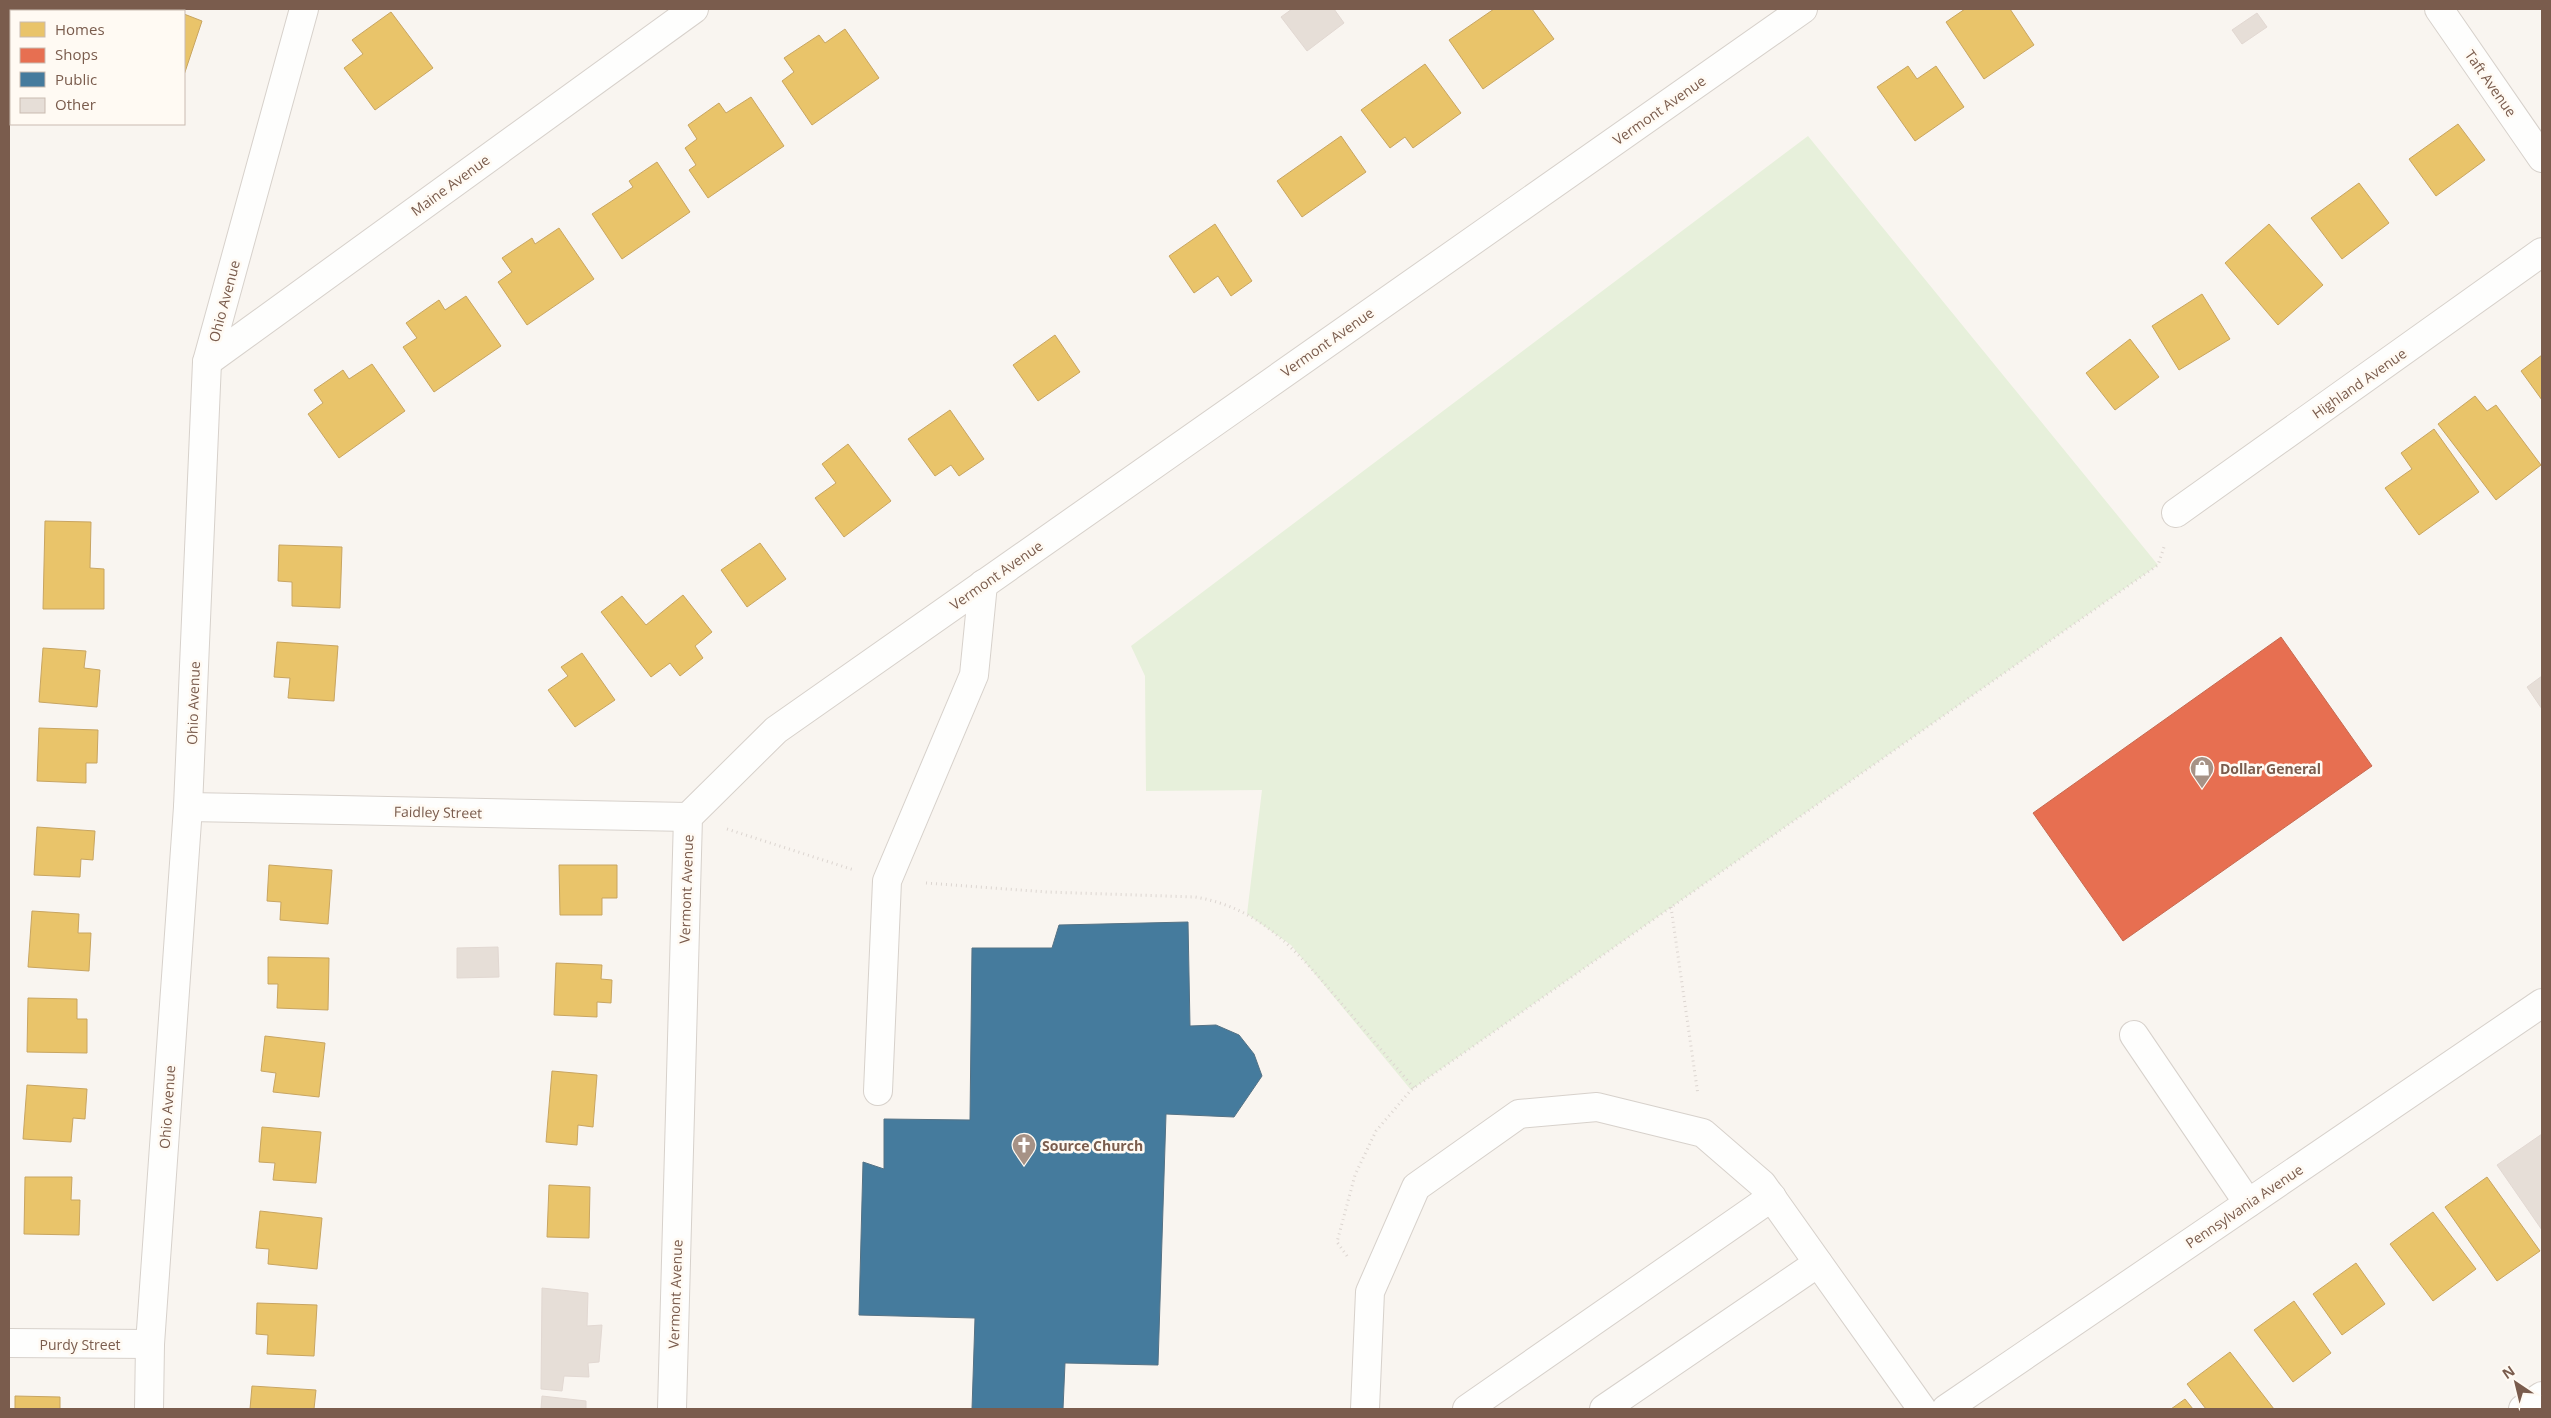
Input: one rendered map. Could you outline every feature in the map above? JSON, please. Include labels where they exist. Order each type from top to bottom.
[{"type":"street","name":"Ohio Avenue","points":[[149,1409],[150,1344],[188,807],[207,362],[304,9]]},
{"type":"street","name":"Maine Avenue","points":[[207,362],[694,9]]},
{"type":"street","name":"Vermont Avenue","points":[[672,1409],[688,817],[776,730],[1803,9]]},
{"type":"street","name":"Taft Avenue","points":[[2439,9],[2542,158]]},
{"type":"street","name":"Highland Avenue","points":[[2176,513],[2542,252]]},
{"type":"street","points":[[878,1092],[887,881],[974,674],[983,584]]},
{"type":"street","name":"Faidley Street","points":[[188,807],[688,817]]},
{"type":"street","name":"Pennsylvania Avenue","points":[[1946,1409],[2542,1003]]},
{"type":"street","points":[[2134,1035],[2248,1202]]},
{"type":"street","points":[[1365,1409],[1370,1292],[1416,1187],[1519,1114],[1597,1107],[1703,1133],[1762,1184],[1922,1409]]},
{"type":"street","points":[[1467,1409],[1772,1197]]},
{"type":"street","points":[[1604,1409],[1818,1263]]},
{"type":"street","name":"Purdy Street","points":[[9,1343],[150,1344]]},
{"type":"street","points":[[2523,1409],[2542,1396]]},
{"type":"path","points":[[1338,1242],[1355,1175],[1363,1157],[1376,1131],[1414,1088],[2158,565],[2176,513]]},
{"type":"path","points":[[1047,892],[1196,898],[1220,901],[1247,914],[1291,945],[1414,1088]]},
{"type":"path","points":[[1671,907],[1693,1053]]},
{"type":"green space","points":[[1808,136],[2158,565],[1411,1090],[1291,945],[1247,914],[1262,790],[1146,791],[1145,676],[1131,646]]},
{"type":"building: Homes","points":[[168,9],[172,10],[138,10]]},
{"type":"building: Homes","points":[[1494,9],[1532,9],[1554,39],[1483,89],[1449,40]]},
{"type":"building: Homes","points":[[1965,9],[2010,9],[2034,45],[1984,79],[1946,22]]},
{"type":"building: Homes","points":[[391,12],[433,68],[375,110],[344,68],[363,54],[352,40]]},
{"type":"building: Homes","points":[[185,14],[202,21],[185,72]]},
{"type":"building: Homes","points":[[845,29],[879,78],[812,125],[782,81],[794,72],[784,58],[819,35],[825,43]]},
{"type":"building: Homes","points":[[1425,64],[1461,113],[1413,148],[1405,137],[1390,148],[1361,110]]},
{"type":"building: Homes","points":[[1908,66],[1917,79],[1936,66],[1964,107],[1915,141],[1877,87]]},
{"type":"building: Homes","points":[[751,97],[784,146],[708,198],[689,170],[696,165],[685,148],[697,139],[688,125],[719,103],[726,113]]},
{"type":"building: Homes","points":[[2458,124],[2485,160],[2436,196],[2409,159]]},
{"type":"building: Homes","points":[[1341,136],[1366,172],[1302,217],[1277,181]]},
{"type":"building: Homes","points":[[657,162],[690,212],[622,259],[592,214],[633,187],[629,181]]},
{"type":"building: Homes","points":[[2359,183],[2389,223],[2342,259],[2311,218]]},
{"type":"building: Homes","points":[[1215,224],[1252,281],[1231,296],[1218,276],[1194,293],[1169,256]]},
{"type":"building: Homes","points":[[2269,224],[2323,285],[2278,325],[2225,263]]},
{"type":"building: Homes","points":[[559,228],[594,279],[527,325],[498,282],[512,272],[502,258],[532,238],[535,244]]},
{"type":"building: Homes","points":[[2202,294],[2230,339],[2179,370],[2152,326]]},
{"type":"building: Homes","points":[[466,296],[501,346],[434,392],[403,347],[417,338],[406,323],[439,300],[445,310]]},
{"type":"building: Homes","points":[[1055,335],[1080,372],[1038,401],[1013,365]]},
{"type":"building: Homes","points":[[2130,339],[2159,377],[2115,410],[2086,373]]},
{"type":"building: Homes","points":[[2542,355],[2542,400],[2521,371]]},
{"type":"building: Homes","points":[[372,364],[405,411],[339,458],[308,414],[323,403],[314,390],[343,370],[349,379]]},
{"type":"building: Homes","points":[[2475,396],[2487,411],[2496,405],[2541,465],[2496,500],[2438,424]]},
{"type":"building: Homes","points":[[950,410],[984,459],[959,476],[951,465],[935,476],[908,439]]},
{"type":"building: Homes","points":[[2434,429],[2479,492],[2419,535],[2385,488],[2412,469],[2401,453]]},
{"type":"building: Homes","points":[[848,444],[891,501],[844,537],[815,498],[836,483],[822,464]]},
{"type":"building: Homes","points":[[45,521],[91,522],[90,568],[104,569],[104,609],[43,609]]},
{"type":"building: Homes","points":[[760,543],[786,579],[747,607],[721,570]]},
{"type":"building: Homes","points":[[279,545],[342,547],[340,608],[292,606],[292,582],[278,581]]},
{"type":"building: Homes","points":[[683,595],[712,632],[695,646],[703,658],[680,676],[670,663],[651,677],[601,612],[622,596],[646,625]]},
{"type":"building: Homes","points":[[277,642],[338,646],[334,701],[288,698],[290,678],[274,677]]},
{"type":"building: Homes","points":[[43,648],[86,651],[84,668],[100,670],[97,707],[39,702]]},
{"type":"building: Homes","points":[[582,653],[615,700],[575,727],[548,690],[568,676],[561,667]]},
{"type":"building: Homes","points":[[39,728],[98,730],[97,763],[86,763],[86,783],[37,781]]},
{"type":"building: Homes","points":[[37,827],[95,831],[93,860],[81,859],[80,877],[34,875]]},
{"type":"building: Homes","points":[[269,865],[332,870],[328,924],[280,920],[281,902],[267,901]]},
{"type":"building: Homes","points":[[559,865],[617,865],[617,898],[602,898],[602,915],[560,915]]},
{"type":"building: Homes","points":[[32,911],[79,914],[78,933],[91,933],[89,971],[28,967]]},
{"type":"building: Homes","points":[[268,957],[329,958],[328,1010],[277,1008],[278,984],[268,984]]},
{"type":"building: Homes","points":[[556,963],[602,965],[601,979],[612,980],[611,1003],[597,1002],[597,1017],[554,1015]]},
{"type":"building: Homes","points":[[28,998],[77,999],[77,1019],[87,1019],[87,1053],[27,1052]]},
{"type":"building: Homes","points":[[265,1036],[325,1043],[319,1097],[273,1092],[276,1073],[261,1071]]},
{"type":"building: Homes","points":[[552,1071],[597,1075],[593,1127],[578,1125],[577,1145],[546,1142]]},
{"type":"building: Homes","points":[[27,1085],[87,1089],[85,1119],[73,1118],[71,1142],[23,1139]]},
{"type":"building: Homes","points":[[262,1127],[321,1132],[316,1183],[273,1180],[275,1163],[259,1162]]},
{"type":"building: Homes","points":[[25,1177],[72,1177],[71,1200],[80,1200],[79,1235],[24,1234]]},
{"type":"building: Homes","points":[[2487,1177],[2540,1251],[2497,1281],[2445,1207]]},
{"type":"building: Homes","points":[[549,1185],[590,1187],[589,1238],[547,1237]]},
{"type":"building: Homes","points":[[260,1211],[322,1218],[317,1269],[268,1264],[269,1249],[256,1248]]},
{"type":"building: Homes","points":[[2433,1212],[2476,1269],[2433,1301],[2390,1244]]},
{"type":"building: Homes","points":[[2356,1263],[2385,1304],[2342,1335],[2313,1294]]},
{"type":"building: Homes","points":[[2294,1301],[2331,1353],[2293,1382],[2254,1330]]},
{"type":"building: Homes","points":[[257,1303],[317,1305],[314,1356],[267,1354],[268,1335],[256,1334]]},
{"type":"building: Homes","points":[[2230,1352],[2274,1409],[2206,1409],[2187,1384]]},
{"type":"building: Homes","points":[[252,1386],[316,1390],[314,1409],[250,1409]]},
{"type":"building: Homes","points":[[15,1396],[60,1397],[60,1409],[15,1409]]},
{"type":"building: Homes","points":[[2185,1399],[2193,1409],[2171,1409]]},
{"type":"building: Shops","points":[[2281,637],[2372,766],[2123,941],[2033,813]]},
{"type":"building: Public","name":"Source Church","points":[[1188,922],[1190,1026],[1216,1025],[1239,1035],[1254,1054],[1262,1076],[1234,1117],[1166,1114],[1158,1365],[1065,1363],[1063,1409],[972,1409],[975,1318],[859,1315],[863,1162],[884,1169],[884,1119],[970,1120],[972,948],[1052,948],[1059,925]]},
{"type":"building: Other","points":[[1292,9],[1334,9],[1344,23],[1307,51],[1281,17]]},
{"type":"building: Other","points":[[2257,13],[2267,27],[2242,44],[2232,30]]},
{"type":"building: Other","points":[[2542,676],[2542,709],[2527,687]]},
{"type":"building: Other","points":[[498,947],[499,977],[457,978],[457,948]]},
{"type":"building: Other","points":[[2542,1134],[2542,1230],[2497,1165]]},
{"type":"building: Other","points":[[542,1288],[588,1293],[587,1326],[602,1325],[599,1362],[588,1363],[589,1377],[564,1376],[562,1391],[541,1389]]},
{"type":"building: Other","points":[[542,1396],[586,1401],[586,1409],[541,1409]]},
{"type":"place","name":"Dollar General","points":[[2202,789]]},
{"type":"place","name":"Source Church","points":[[1024,1166]]}]
